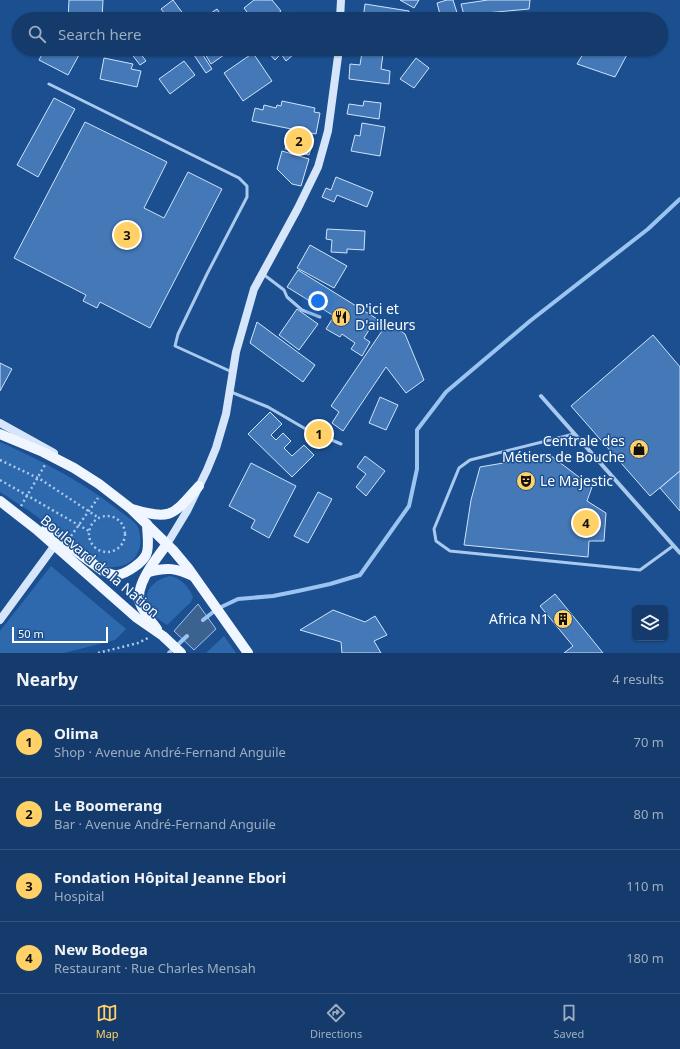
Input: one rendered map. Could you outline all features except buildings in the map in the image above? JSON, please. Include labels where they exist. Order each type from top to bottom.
[{"type":"main road","points":[[340,12],[341,0]]},
{"type":"main road","points":[[165,637],[144,612],[139,602],[139,589],[178,526],[212,458],[226,414],[232,372],[254,289],[298,208],[320,162],[324,150],[331,117],[338,56]]},
{"type":"main road","points":[[0,423],[43,446],[99,484],[130,508],[173,550],[195,577],[248,653]]},
{"type":"main road","points":[[0,434],[43,452],[74,468]]},
{"type":"main road","points":[[130,508],[153,515],[168,515],[179,508],[199,486]]},
{"type":"main road","points":[[0,501],[31,518],[90,563],[103,571],[118,575],[132,568],[146,556],[147,524]]},
{"type":"main road","name":"Boulevard de la Nation","points":[[0,501],[55,545],[137,618],[165,637],[181,653]]},
{"type":"main road","points":[[0,620],[55,545]]},
{"type":"main road","points":[[149,572],[159,569],[173,568],[195,577]]},
{"type":"street","points":[[541,396],[680,553]]},
{"type":"lane","points":[[49,84],[239,178],[247,186],[247,197],[184,321],[178,334],[175,346],[232,372]]},
{"type":"lane","points":[[261,274],[272,280],[284,290],[287,297],[302,310],[320,317]]},
{"type":"lane","points":[[229,391],[268,407],[304,428],[341,444]]},
{"type":"lane","points":[[574,434],[470,460],[459,468],[434,529],[436,541],[450,551],[640,570],[673,546]]},
{"type":"path","points":[[0,460],[38,478],[99,518]]},
{"type":"path","points":[[21,506],[46,463]]},
{"type":"path","points":[[0,480],[89,531]]},
{"type":"path","points":[[68,539],[100,496]]},
{"type":"path","points":[[108,516],[114,517],[123,524],[126,536],[124,542],[116,550],[104,552],[94,547],[91,542],[89,531],[92,524],[99,518],[108,516]]},
{"type":"path","points":[[98,653],[138,644],[148,638]]},
{"type":"shaded area","points":[[0,442],[44,463],[86,487],[133,521],[139,529],[140,545],[133,560],[120,566],[105,567],[28,510],[0,492]]},
{"type":"shaded area","points":[[51,566],[126,629],[115,640],[64,653],[0,653],[0,631]]},
{"type":"shaded area","points":[[170,576],[178,579],[184,584],[193,597],[191,602],[167,625],[150,611],[146,599],[147,593],[154,584],[159,580]]},
{"type":"shaded area","points":[[198,604],[216,629],[194,650],[174,631]]},
{"type":"shaded area","points":[[224,636],[236,653],[206,653]]},
{"type":"waterway","points":[[203,620],[217,609],[238,599],[273,596],[330,584],[360,575],[409,506],[417,469],[417,430],[446,392],[530,321],[648,229],[680,199]]},
{"type":"waterway","points":[[169,653],[187,636]]},
{"type":"place","name":"Le Boomerang","points":[[299,141]]},
{"type":"place","name":"Fondation Hôpital Jeanne Ebori","points":[[127,235]]},
{"type":"place","name":"D'ici et D'ailleurs","points":[[341,317]]},
{"type":"place","name":"Olima","points":[[319,434]]},
{"type":"place","name":"Centrale des Métiers de Bouche","points":[[639,449]]},
{"type":"place","name":"Le Majestic","points":[[526,481]]},
{"type":"place","name":"New Bodega","points":[[586,523]]},
{"type":"place","name":"Africa N1","points":[[563,619]]}]
